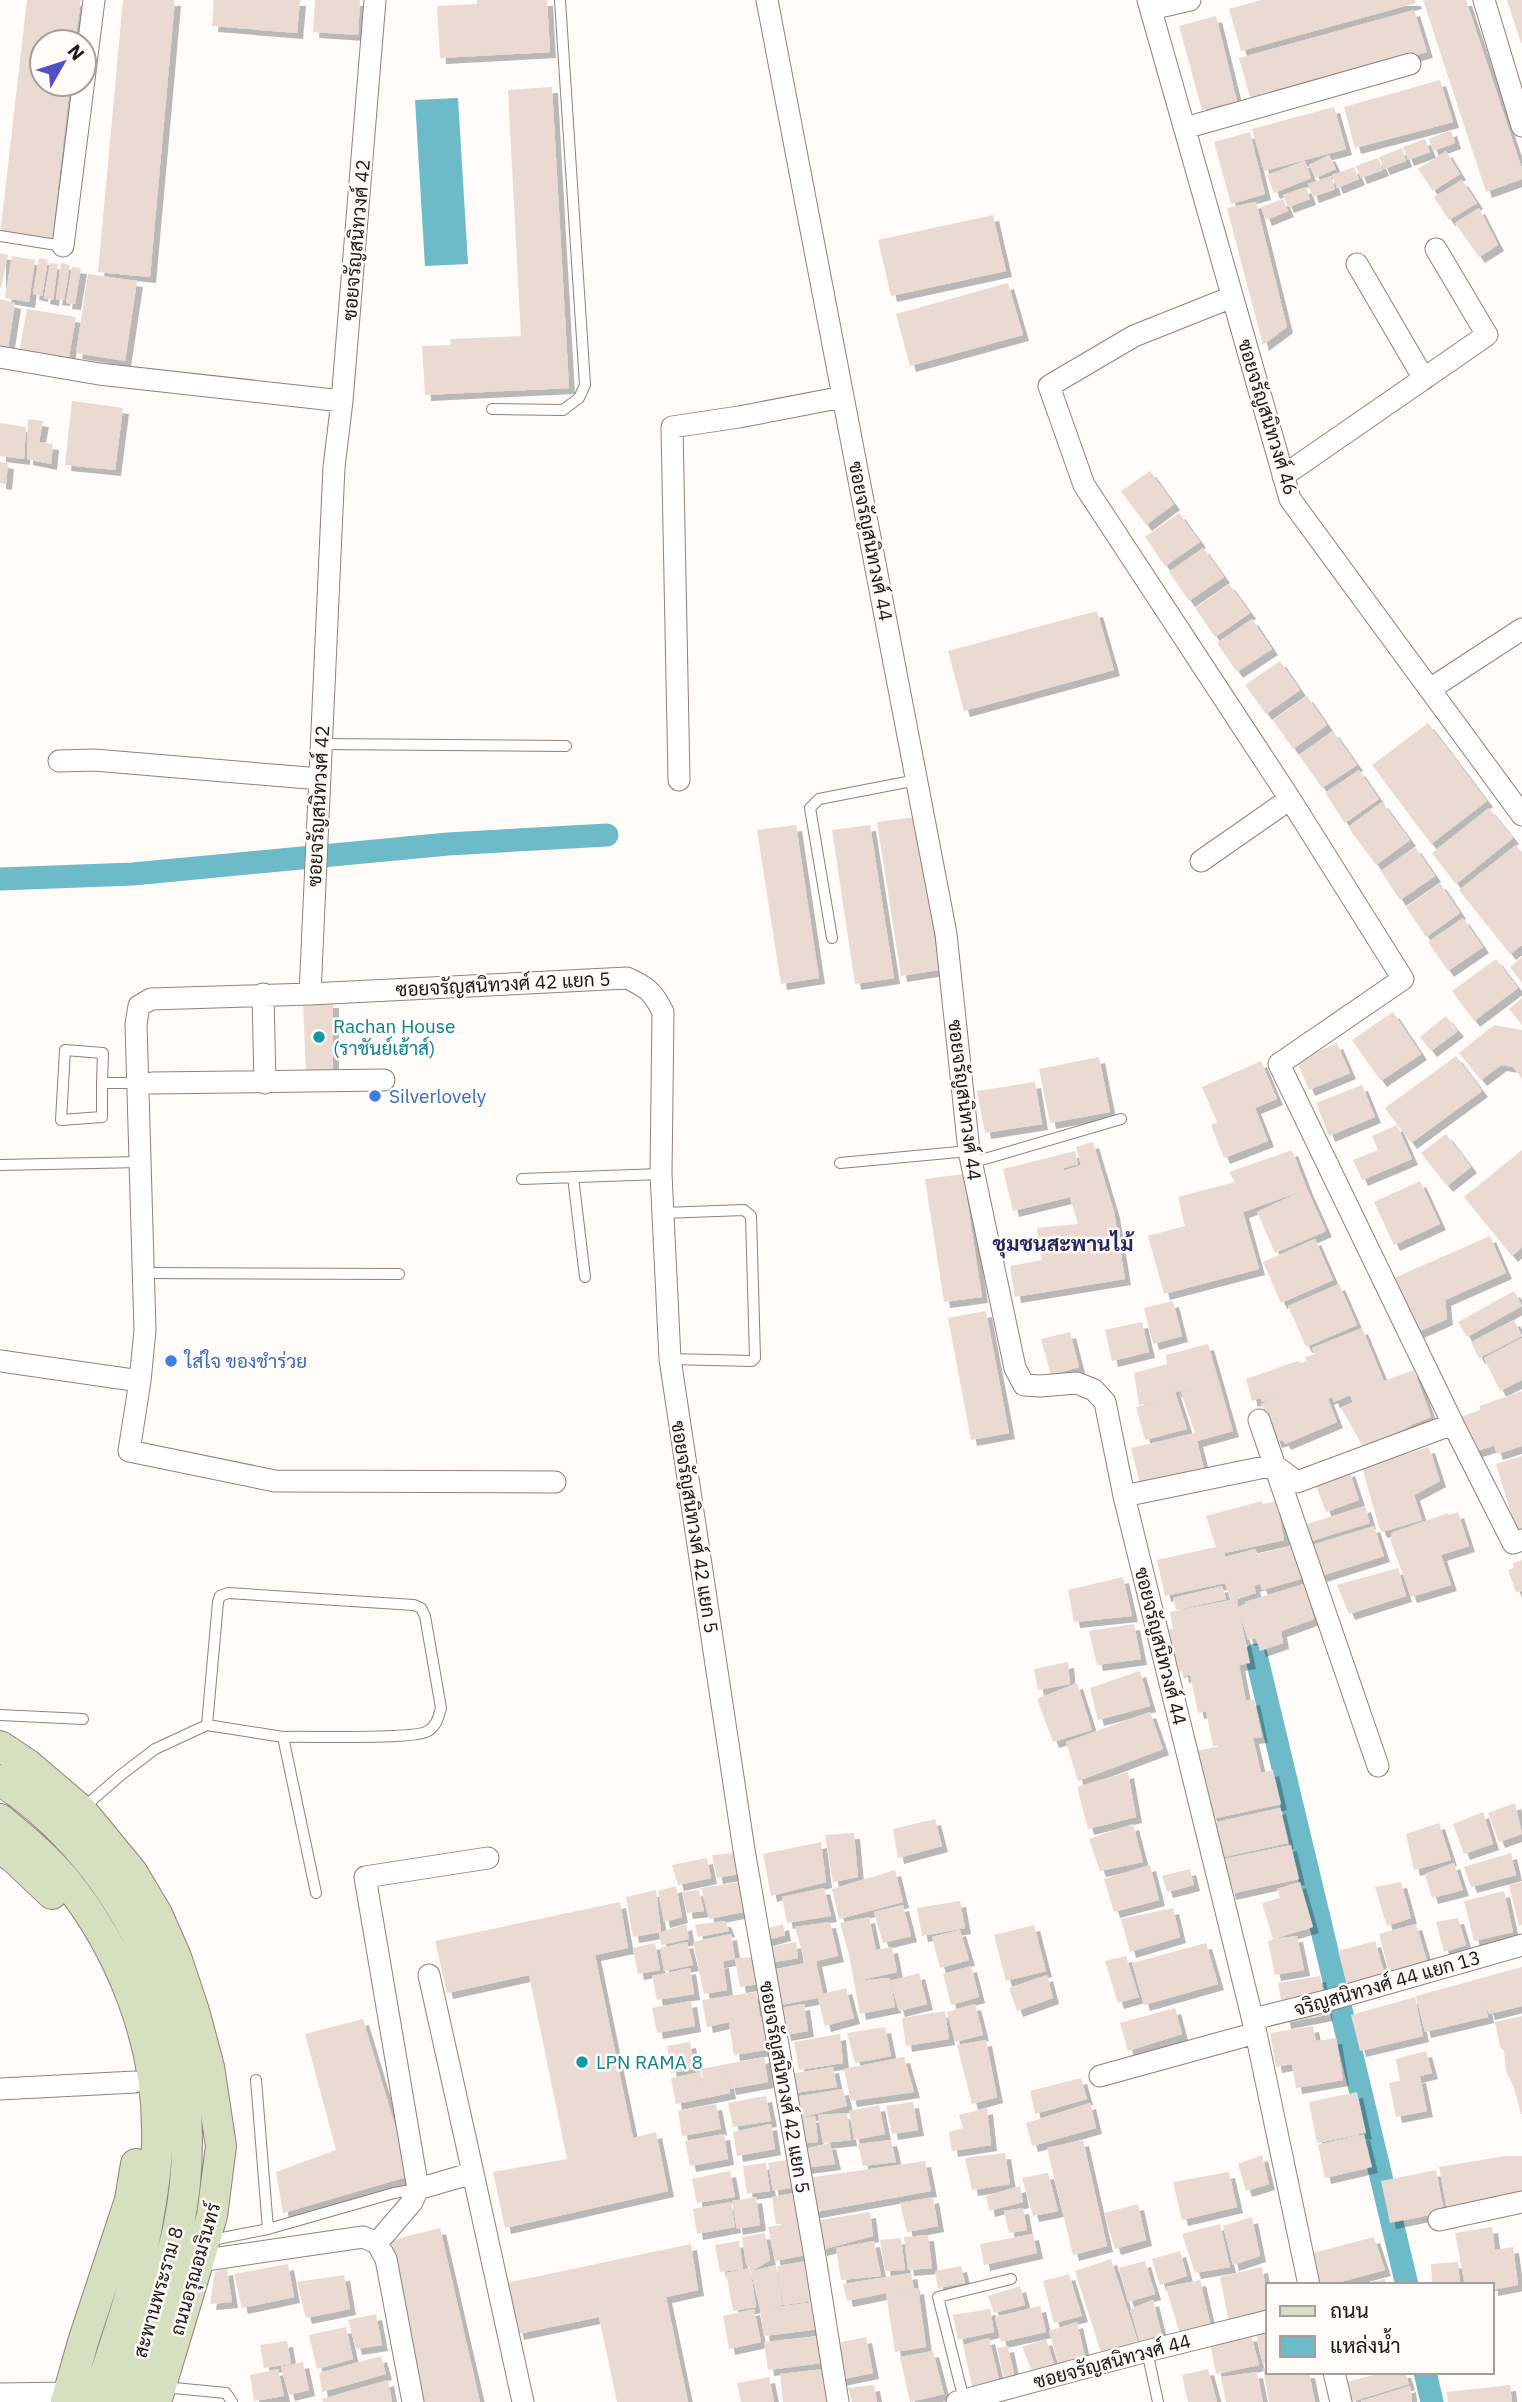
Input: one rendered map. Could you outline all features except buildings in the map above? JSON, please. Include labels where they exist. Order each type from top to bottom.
[{"type":"main road","name":"ถนนอรุณอมรินทร์","points":[[0,1746],[27,1764],[81,1810],[132,1872],[157,1914],[176,1957],[209,2067],[221,2146],[212,2216],[158,2394]]},
{"type":"main road","name":"สะพานพระราม 8","points":[[0,1780],[85,1855],[112,1892],[146,1953],[166,2005],[184,2082],[187,2135],[178,2227],[125,2402]]},
{"type":"main road","name":"สะพานพระราม 8","points":[[0,1819],[32,1844],[65,1880],[107,1943],[140,2024],[153,2081],[158,2129],[149,2214],[131,2292],[77,2399]]},
{"type":"main road","points":[[0,1848],[49,1890],[95,1955],[121,2017],[135,2082],[138,2152],[130,2200],[83,2342],[77,2399]]},
{"type":"street","points":[[62,246],[94,0]]},
{"type":"street","name":"ซอยจรัญสนิทวงศ์ 42","points":[[310,994],[334,467],[342,401],[375,0]]},
{"type":"street","name":"ซอยจรัญสนิทวงศ์ 44","points":[[767,0],[946,934],[970,1157],[1015,1368],[1024,1384],[1040,1386],[1077,1383],[1094,1390],[1105,1402],[1124,1496],[1254,2026],[1309,2283]]},
{"type":"street","points":[[1149,5],[1190,0]]},
{"type":"street","points":[[1484,0],[1522,126]]},
{"type":"street","name":"ซอยจรัญสนิทวงศ์ 46","points":[[1149,5],[1290,499],[1522,815]]},
{"type":"street","points":[[1185,128],[1410,64]]},
{"type":"street","points":[[1283,476],[1487,335],[1436,249]]},
{"type":"street","points":[[1357,264],[1424,379]]},
{"type":"street","points":[[1233,297],[1134,336],[1049,386],[1084,485],[1290,799],[1403,979],[1279,1064],[1513,1543],[1522,1540]]},
{"type":"street","points":[[0,358],[99,374],[342,401]]},
{"type":"street","points":[[679,779],[672,427],[843,397]]},
{"type":"street","points":[[1430,690],[1522,629]]},
{"type":"street","points":[[59,761],[93,760],[320,779]]},
{"type":"street","points":[[1202,860],[1290,799]]},
{"type":"street","name":"ซอยจรัญสนิทวงศ์ 42 แยก 5","points":[[310,994],[627,978],[644,985],[655,996],[663,1012],[661,1174],[670,1359],[744,1850],[838,2402]]},
{"type":"street","points":[[310,994],[151,999],[139,1006],[136,1024],[145,1083],[141,1162],[145,1330],[141,1381],[129,1451],[275,1481],[555,1482]]},
{"type":"street","points":[[263,995],[265,1083]]},
{"type":"street","points":[[145,1083],[384,1080]]},
{"type":"street","points":[[0,1361],[141,1381]]},
{"type":"street","points":[[1259,1420],[1378,1766]]},
{"type":"street","points":[[1124,1496],[1274,1465],[1297,1482],[1453,1424]]},
{"type":"street","points":[[377,2244],[412,2202],[418,2189],[365,1877],[488,1858]]},
{"type":"street","name":"จริญสนิทวงศ์ 44 แยก 13","points":[[1100,2076],[1335,1998],[1522,1945]]},
{"type":"street","points":[[429,1975],[523,2402]]},
{"type":"street","points":[[0,2089],[135,2082]]},
{"type":"street","points":[[418,2189],[473,2173]]},
{"type":"street","points":[[1439,2220],[1522,2202]]},
{"type":"street","points":[[202,2251],[363,2236],[377,2244],[386,2259],[413,2402]]},
{"type":"street","name":"ซอยจรัญสนิทวงศ์ 44","points":[[960,2401],[1266,2321]]},
{"type":"street","points":[[1334,2374],[1341,2402]]},
{"type":"street","points":[[0,2394],[77,2399]]},
{"type":"lane","points":[[492,409],[563,410],[575,402],[585,385],[560,0]]},
{"type":"lane","points":[[0,236],[62,246]]},
{"type":"lane","points":[[321,744],[566,746]]},
{"type":"lane","points":[[832,938],[810,808],[819,800],[917,780]]},
{"type":"lane","points":[[65,1050],[103,1053],[102,1083],[103,1117],[61,1119],[65,1050]]},
{"type":"lane","points":[[102,1083],[145,1083]]},
{"type":"lane","points":[[840,1163],[970,1157],[1121,1119]]},
{"type":"lane","points":[[0,1165],[141,1162]]},
{"type":"lane","points":[[522,1178],[661,1174]]},
{"type":"lane","points":[[573,1177],[584,1278]]},
{"type":"lane","points":[[663,1213],[744,1210],[751,1216],[755,1358],[752,1361],[670,1359]]},
{"type":"lane","points":[[144,1273],[399,1274]]},
{"type":"lane","points":[[81,1810],[155,1749],[207,1725],[283,1737],[400,1736],[426,1732],[438,1722],[441,1708],[425,1616],[421,1608],[414,1605],[241,1594],[220,1596],[207,1725]]},
{"type":"lane","points":[[0,1715],[83,1718]]},
{"type":"lane","points":[[283,1737],[316,1893]]},
{"type":"lane","points":[[256,2080],[268,2229]]},
{"type":"lane","points":[[202,2251],[268,2229],[394,2193],[418,2189]]},
{"type":"lane","points":[[960,2401],[938,2297],[1011,2279]]},
{"type":"lane","points":[[1147,2351],[1158,2402]]},
{"type":"lane","points":[[158,2394],[226,2393],[232,2402]]},
{"type":"water","points":[[458,98],[468,264],[425,266],[415,100]]},
{"type":"waterway","points":[[0,879],[133,874],[448,844],[607,835]]},
{"type":"waterway","points":[[1256,1655],[1407,2283]]},
{"type":"waterway","points":[[1425,2374],[1432,2402]]},
{"type":"place","name":"Rachan House (ราชันย์เฮ้าส์)","points":[[319,1037]]},
{"type":"place","name":"Silverlovely","points":[[375,1096]]},
{"type":"place","name":"ใส่ใจ ของชำร่วย","points":[[171,1361]]},
{"type":"place","name":"LPN RAMA 8","points":[[582,2062]]},
{"type":"district","name":"ชุมชนสะพานไม้","points":[[1063,1244]]}]
